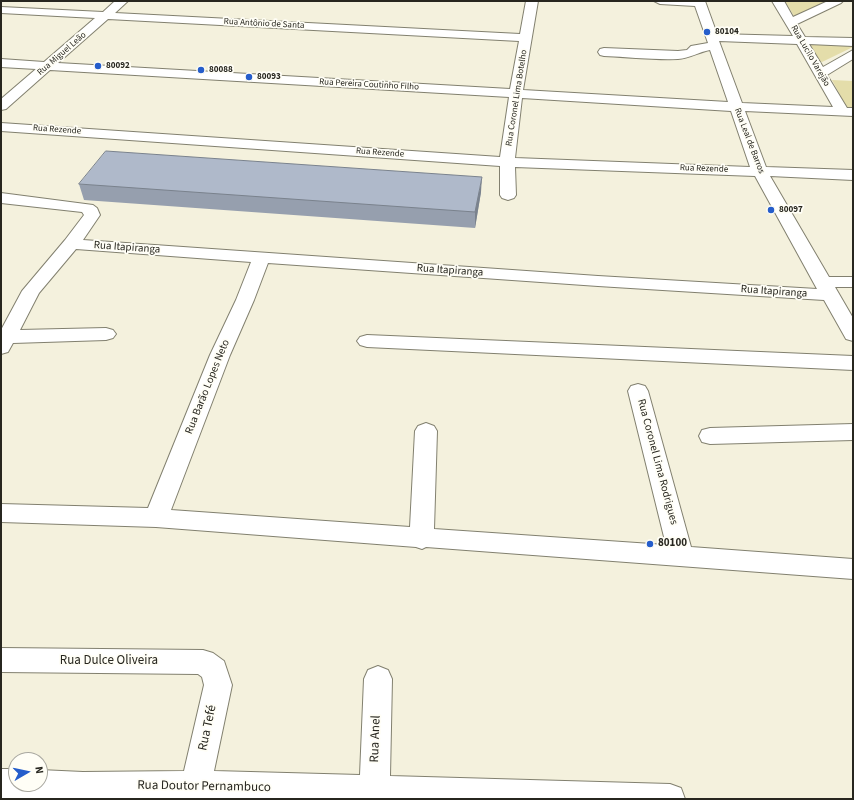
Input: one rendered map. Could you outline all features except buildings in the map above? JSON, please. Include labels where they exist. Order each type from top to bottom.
[{"type":"street","name":"Rua Miguel Leão","points":[[1,106],[49,66],[122,1]]},
{"type":"street","name":"Rua Coronel Lima Botelho","points":[[508,195],[507,162],[516,94],[532,1]]},
{"type":"street","points":[[660,1],[699,2]]},
{"type":"street","name":"Rua Lucilo Varejão","points":[[778,1],[820,74],[847,112]]},
{"type":"street","points":[[791,23],[837,1]]},
{"type":"street","name":"Rua Leal de Barros","points":[[699,2],[760,172],[853,335]]},
{"type":"street","name":"Rua Antônio de Santa","points":[[1,10],[526,38]]},
{"type":"street","points":[[604,52],[678,55],[691,53],[696,49],[713,42],[800,40],[853,42]]},
{"type":"street","points":[[820,74],[853,54]]},
{"type":"street","name":"Rua Pereira Coutinho Filho","points":[[1,63],[737,107],[847,112]]},
{"type":"street","name":"Rua Rezende","points":[[1,127],[507,162],[853,175]]},
{"type":"street","points":[[1,198],[87,208],[91,211],[92,215],[71,244],[31,291],[4,343]]},
{"type":"street","name":"Rua Itapiranga","points":[[71,244],[598,281],[827,289],[853,282]]},
{"type":"street","name":"Rua Barão Lopes Neto","points":[[156,518],[220,355],[246,300],[262,257]]},
{"type":"street","points":[[4,343],[106,334]]},
{"type":"street","points":[[367,341],[853,363]]},
{"type":"street","name":"Rua Coronel Lima Rodrigues","points":[[638,391],[681,556]]},
{"type":"street","points":[[422,539],[426,431]]},
{"type":"street","points":[[710,436],[853,432]]},
{"type":"street","points":[[1,513],[156,518],[422,539],[853,569]]},
{"type":"street","name":"Rua Dulce Oliveira","points":[[1,660],[203,662],[214,670]]},
{"type":"street","name":"Rua Tefé","points":[[196,786],[218,685],[214,670]]},
{"type":"street","name":"Rua Anel","points":[[374,795],[378,679]]},
{"type":"street","name":"Rua Doutor Pernambuco","points":[[1,784],[81,793],[196,786],[374,795],[670,799]]},
{"type":"shaded area","points":[[785,1],[831,1],[794,16]]},
{"type":"shaded area","points":[[811,45],[853,45],[853,47],[822,62],[819,61]]},
{"type":"shaded area","points":[[832,80],[853,81],[853,108],[847,108]]},
{"type":"place","name":"80104","points":[[707,32]]},
{"type":"place","name":"80092","points":[[98,66]]},
{"type":"place","name":"80088","points":[[201,70]]},
{"type":"place","name":"80093","points":[[249,77]]},
{"type":"place","name":"80097","points":[[771,210]]},
{"type":"place","name":"80100","points":[[650,544]]}]
